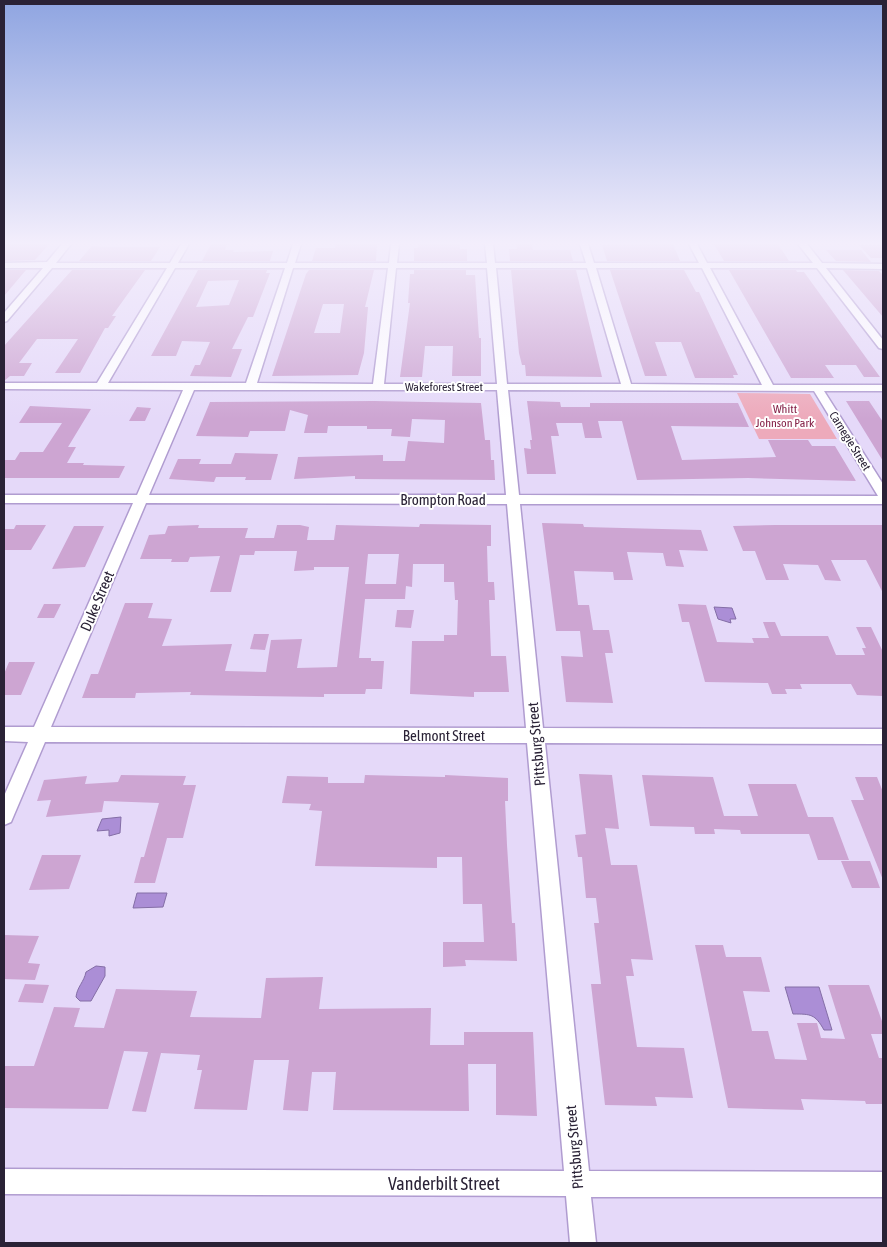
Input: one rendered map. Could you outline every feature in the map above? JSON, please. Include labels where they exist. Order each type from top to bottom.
[{"type":"street","points":[[4,319],[18,302]]},
{"type":"street","points":[[101,386],[150,302]]},
{"type":"street","points":[[250,387],[278,302]]},
{"type":"street","points":[[378,387],[388,302]]},
{"type":"street","name":"Pittsburg Street","points":[[494,302],[583,1243]]},
{"type":"street","points":[[601,302],[627,387]]},
{"type":"street","points":[[723,302],[769,387]]},
{"type":"street","points":[[849,302],[883,346]]},
{"type":"street","name":"Wakeforest Street","points":[[4,386],[883,388]]},
{"type":"street","name":"Duke Street","points":[[4,816],[190,386]]},
{"type":"street","name":"Carnegie Street","points":[[817,388],[883,494]]},
{"type":"street","name":"Brompton Road","points":[[4,498],[883,500]]},
{"type":"street","name":"Belmont Street","points":[[4,734],[883,736]]},
{"type":"street","name":"Vanderbilt Street","points":[[4,1182],[883,1185]]},
{"type":"green space","name":"Whitt Johnson Park","points":[[737,393],[810,394],[837,439],[759,439]]},
{"type":"shaded area","points":[[714,607],[732,608],[736,619],[730,619],[731,623],[718,619]]},
{"type":"shaded area","points":[[121,817],[120,833],[109,836],[109,830],[97,831],[102,819]]},
{"type":"shaded area","points":[[137,893],[167,893],[163,907],[133,908]]},
{"type":"shaded area","points":[[96,966],[105,967],[105,976],[91,1001],[80,1001],[76,997],[79,987],[86,972]]},
{"type":"shaded area","points":[[785,987],[819,987],[832,1030],[824,1030],[812,1016],[793,1014]]},
{"type":"building","points":[[43,302],[122,302],[112,316],[116,316],[108,328],[105,328],[80,373],[55,373],[78,339],[37,339],[19,363],[32,363],[24,376],[10,376],[4,381],[4,346]]},
{"type":"building","points":[[180,302],[198,302],[196,307],[229,305],[230,302],[259,302],[253,317],[248,317],[232,349],[242,349],[231,377],[190,376],[195,365],[200,365],[210,342],[182,341],[176,356],[151,356]]},
{"type":"building","points":[[297,302],[366,302],[365,307],[368,307],[364,353],[358,375],[272,376]],"holes":[[[323,304],[344,304],[340,333],[314,333]]]},
{"type":"building","points":[[477,302],[479,338],[481,338],[481,376],[452,376],[453,346],[425,346],[422,377],[400,377],[410,303],[408,303]]},
{"type":"building","points":[[514,302],[584,302],[602,377],[526,376],[525,365],[522,365]]},
{"type":"building","points":[[621,302],[704,302],[738,375],[733,375],[734,378],[695,378],[681,342],[655,342],[667,376],[645,376]]},
{"type":"building","points":[[747,302],[826,302],[880,377],[864,377],[856,365],[825,365],[834,378],[791,378]]},
{"type":"building","points":[[870,302],[883,302],[883,317]]},
{"type":"building","points":[[374,401],[481,403],[485,440],[490,440],[495,480],[355,479],[355,476],[294,479],[298,457],[383,455],[383,461],[405,461],[408,441],[444,443],[445,420],[412,419],[410,437],[391,436],[392,429],[367,429],[367,426],[328,426],[327,433],[304,433],[308,415],[290,410],[285,431],[250,431],[248,437],[196,436],[210,402]]},
{"type":"building","points":[[527,401],[560,402],[561,407],[590,407],[590,403],[738,403],[749,427],[671,426],[682,460],[776,457],[768,440],[808,440],[812,446],[835,446],[856,481],[748,478],[637,480],[622,421],[598,421],[602,438],[585,438],[582,423],[556,423],[559,436],[551,436],[556,474],[527,474],[524,448],[531,449],[530,440],[532,440]]},
{"type":"building","points":[[846,401],[869,401],[883,422],[883,461]]},
{"type":"building","points":[[30,406],[91,409],[68,447],[76,447],[67,463],[125,466],[119,478],[4,478],[4,460],[15,460],[20,452],[43,452],[62,423],[19,423]]},
{"type":"building","points":[[137,407],[151,408],[145,421],[129,421]]},
{"type":"building","points":[[235,453],[278,454],[271,480],[245,480],[246,477],[216,477],[214,482],[169,479],[178,459],[201,459],[199,464],[231,464]]},
{"type":"building","points":[[542,523],[583,524],[584,527],[701,530],[708,551],[679,550],[684,567],[666,566],[663,553],[627,552],[633,580],[614,580],[613,572],[574,571],[578,605],[589,605],[593,630],[609,630],[613,653],[605,653],[613,703],[566,702],[561,656],[583,657],[580,631],[556,631]]},
{"type":"building","points":[[420,524],[491,525],[491,546],[487,546],[488,582],[494,582],[495,600],[489,600],[491,656],[506,656],[509,692],[474,692],[474,697],[410,694],[412,641],[444,641],[444,635],[457,635],[458,600],[455,600],[454,582],[444,582],[444,564],[413,564],[412,587],[406,586],[405,599],[365,599],[359,658],[371,658],[371,661],[384,661],[382,689],[366,689],[365,694],[324,694],[324,697],[190,695],[191,692],[136,693],[135,698],[82,698],[91,674],[98,674],[125,603],[153,603],[148,618],[172,619],[162,646],[232,644],[225,671],[266,672],[271,640],[302,639],[297,668],[337,667],[349,567],[314,567],[314,570],[294,571],[297,551],[255,551],[254,555],[240,555],[231,592],[210,592],[220,556],[190,557],[188,562],[171,562],[172,559],[140,559],[149,535],[165,534],[168,526],[199,525],[198,528],[248,528],[245,538],[274,538],[277,525],[300,525],[309,527],[307,540],[334,540],[336,525],[419,527]],"holes":[[[368,554],[399,554],[396,584],[365,584]]]},
{"type":"building","points":[[16,525],[46,525],[31,550],[4,550],[4,529],[14,529]]},
{"type":"building","points":[[883,525],[883,593],[866,560],[831,560],[841,581],[825,580],[818,565],[783,564],[789,580],[766,580],[755,551],[743,551],[733,526]]},
{"type":"building","points":[[74,526],[104,526],[85,567],[52,569]]},
{"type":"building","points":[[44,604],[61,604],[54,618],[37,618]]},
{"type":"building","points":[[678,604],[706,605],[717,642],[754,643],[752,638],[769,638],[763,622],[775,622],[781,636],[828,636],[836,655],[865,655],[862,648],[866,648],[856,627],[871,627],[883,652],[883,696],[857,695],[851,684],[800,684],[802,689],[785,689],[787,694],[772,694],[768,683],[705,682],[689,622],[682,622]]},
{"type":"building","points":[[397,610],[414,610],[411,628],[395,627]]},
{"type":"building","points":[[254,634],[269,634],[265,650],[250,649]]},
{"type":"building","points":[[9,662],[35,662],[21,695],[4,695],[4,674]]},
{"type":"building","points":[[579,774],[612,775],[619,829],[605,828],[611,865],[637,865],[653,960],[631,959],[634,976],[626,976],[637,1047],[684,1048],[693,1098],[655,1097],[657,1106],[605,1105],[591,984],[601,984],[594,923],[599,923],[596,898],[586,898],[582,857],[578,857],[575,835],[586,834]]},
{"type":"building","points":[[121,775],[186,776],[183,785],[196,785],[183,838],[167,838],[155,883],[134,883],[141,857],[144,857],[159,803],[104,801],[102,812],[46,817],[51,800],[37,801],[44,780],[87,776],[85,784],[118,782]]},
{"type":"building","points":[[365,775],[445,777],[445,775],[508,778],[508,801],[505,801],[507,845],[512,923],[515,923],[517,961],[465,960],[466,966],[443,967],[443,942],[484,942],[482,904],[463,904],[462,857],[437,857],[437,868],[315,866],[322,811],[309,810],[311,804],[282,803],[287,776],[328,777],[328,783],[364,783]]},
{"type":"building","points":[[642,775],[713,777],[724,816],[758,816],[748,784],[796,784],[808,817],[833,817],[849,860],[818,860],[809,834],[741,834],[740,830],[714,829],[715,834],[695,834],[694,827],[650,826]]},
{"type":"building","points":[[855,777],[877,777],[883,792],[883,880],[851,800],[864,800]]},
{"type":"building","points":[[42,855],[81,855],[69,889],[29,890]]},
{"type":"building","points":[[841,861],[870,861],[880,888],[852,888]]},
{"type":"building","points":[[4,935],[39,936],[28,963],[40,964],[35,980],[4,979]]},
{"type":"building","points":[[695,945],[723,945],[726,957],[761,957],[770,992],[743,991],[752,1031],[768,1031],[775,1059],[807,1060],[797,1023],[817,1023],[821,1038],[845,1039],[828,985],[869,985],[883,1024],[883,1034],[871,1034],[879,1058],[883,1058],[883,1104],[866,1104],[865,1101],[801,1099],[804,1110],[728,1108]]},
{"type":"building","points":[[323,977],[319,1009],[431,1008],[430,1045],[464,1045],[464,1032],[533,1032],[537,1116],[496,1115],[496,1064],[468,1064],[469,1111],[333,1110],[336,1072],[312,1072],[308,1111],[283,1110],[289,1060],[254,1060],[247,1110],[194,1109],[202,1070],[197,1070],[200,1055],[161,1053],[146,1112],[132,1111],[148,1052],[124,1051],[108,1109],[4,1108],[4,1066],[34,1066],[54,1007],[80,1008],[74,1027],[104,1028],[116,989],[197,991],[190,1017],[261,1018],[266,978]]},
{"type":"building","points":[[25,984],[49,985],[43,1003],[18,1002]]}]
